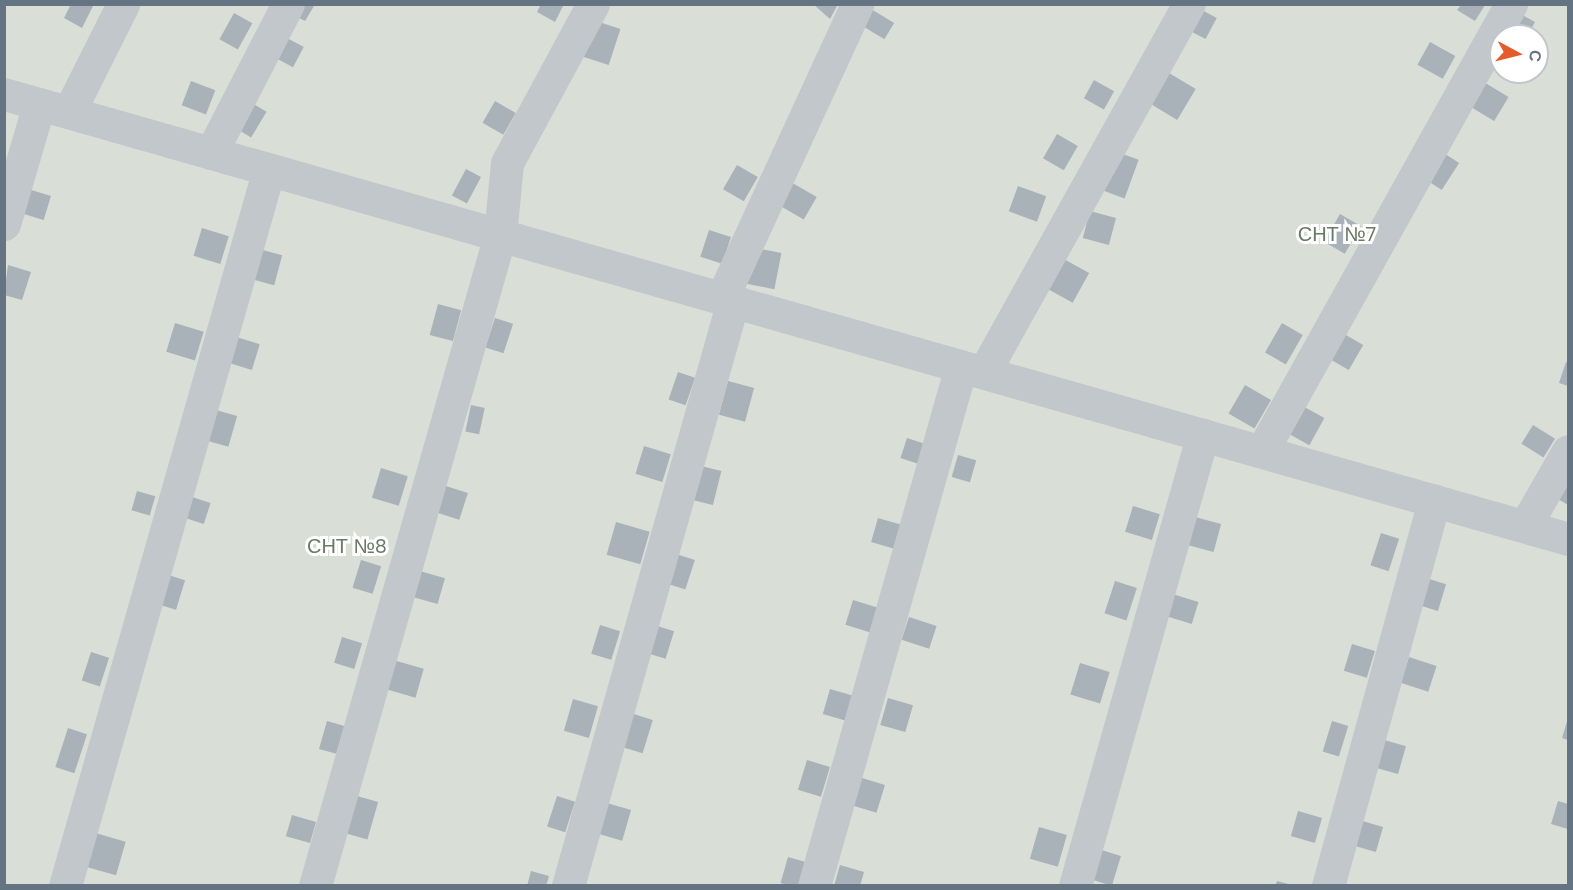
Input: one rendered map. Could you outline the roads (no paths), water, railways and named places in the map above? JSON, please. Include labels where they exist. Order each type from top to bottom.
[{"type":"street","points":[[4,224],[54,108],[123,4]]},
{"type":"street","points":[[211,153],[288,4]]},
{"type":"street","points":[[315,885],[500,235],[507,163],[592,4]]},
{"type":"street","points":[[568,885],[728,300],[857,4]]},
{"type":"street","points":[[814,885],[972,369],[1189,4]]},
{"type":"street","points":[[1262,451],[1511,4]]},
{"type":"street","points":[[4,94],[1569,539]]},
{"type":"street","points":[[65,885],[269,169]]},
{"type":"street","points":[[1075,885],[1203,435]]},
{"type":"street","points":[[1525,526],[1569,452]]},
{"type":"street","points":[[1328,885],[1434,500]]},
{"type":"park label","name":"СНТ №7","points":[[1337,234]]},
{"type":"park label","name":"СНТ №8","points":[[347,546]]}]
